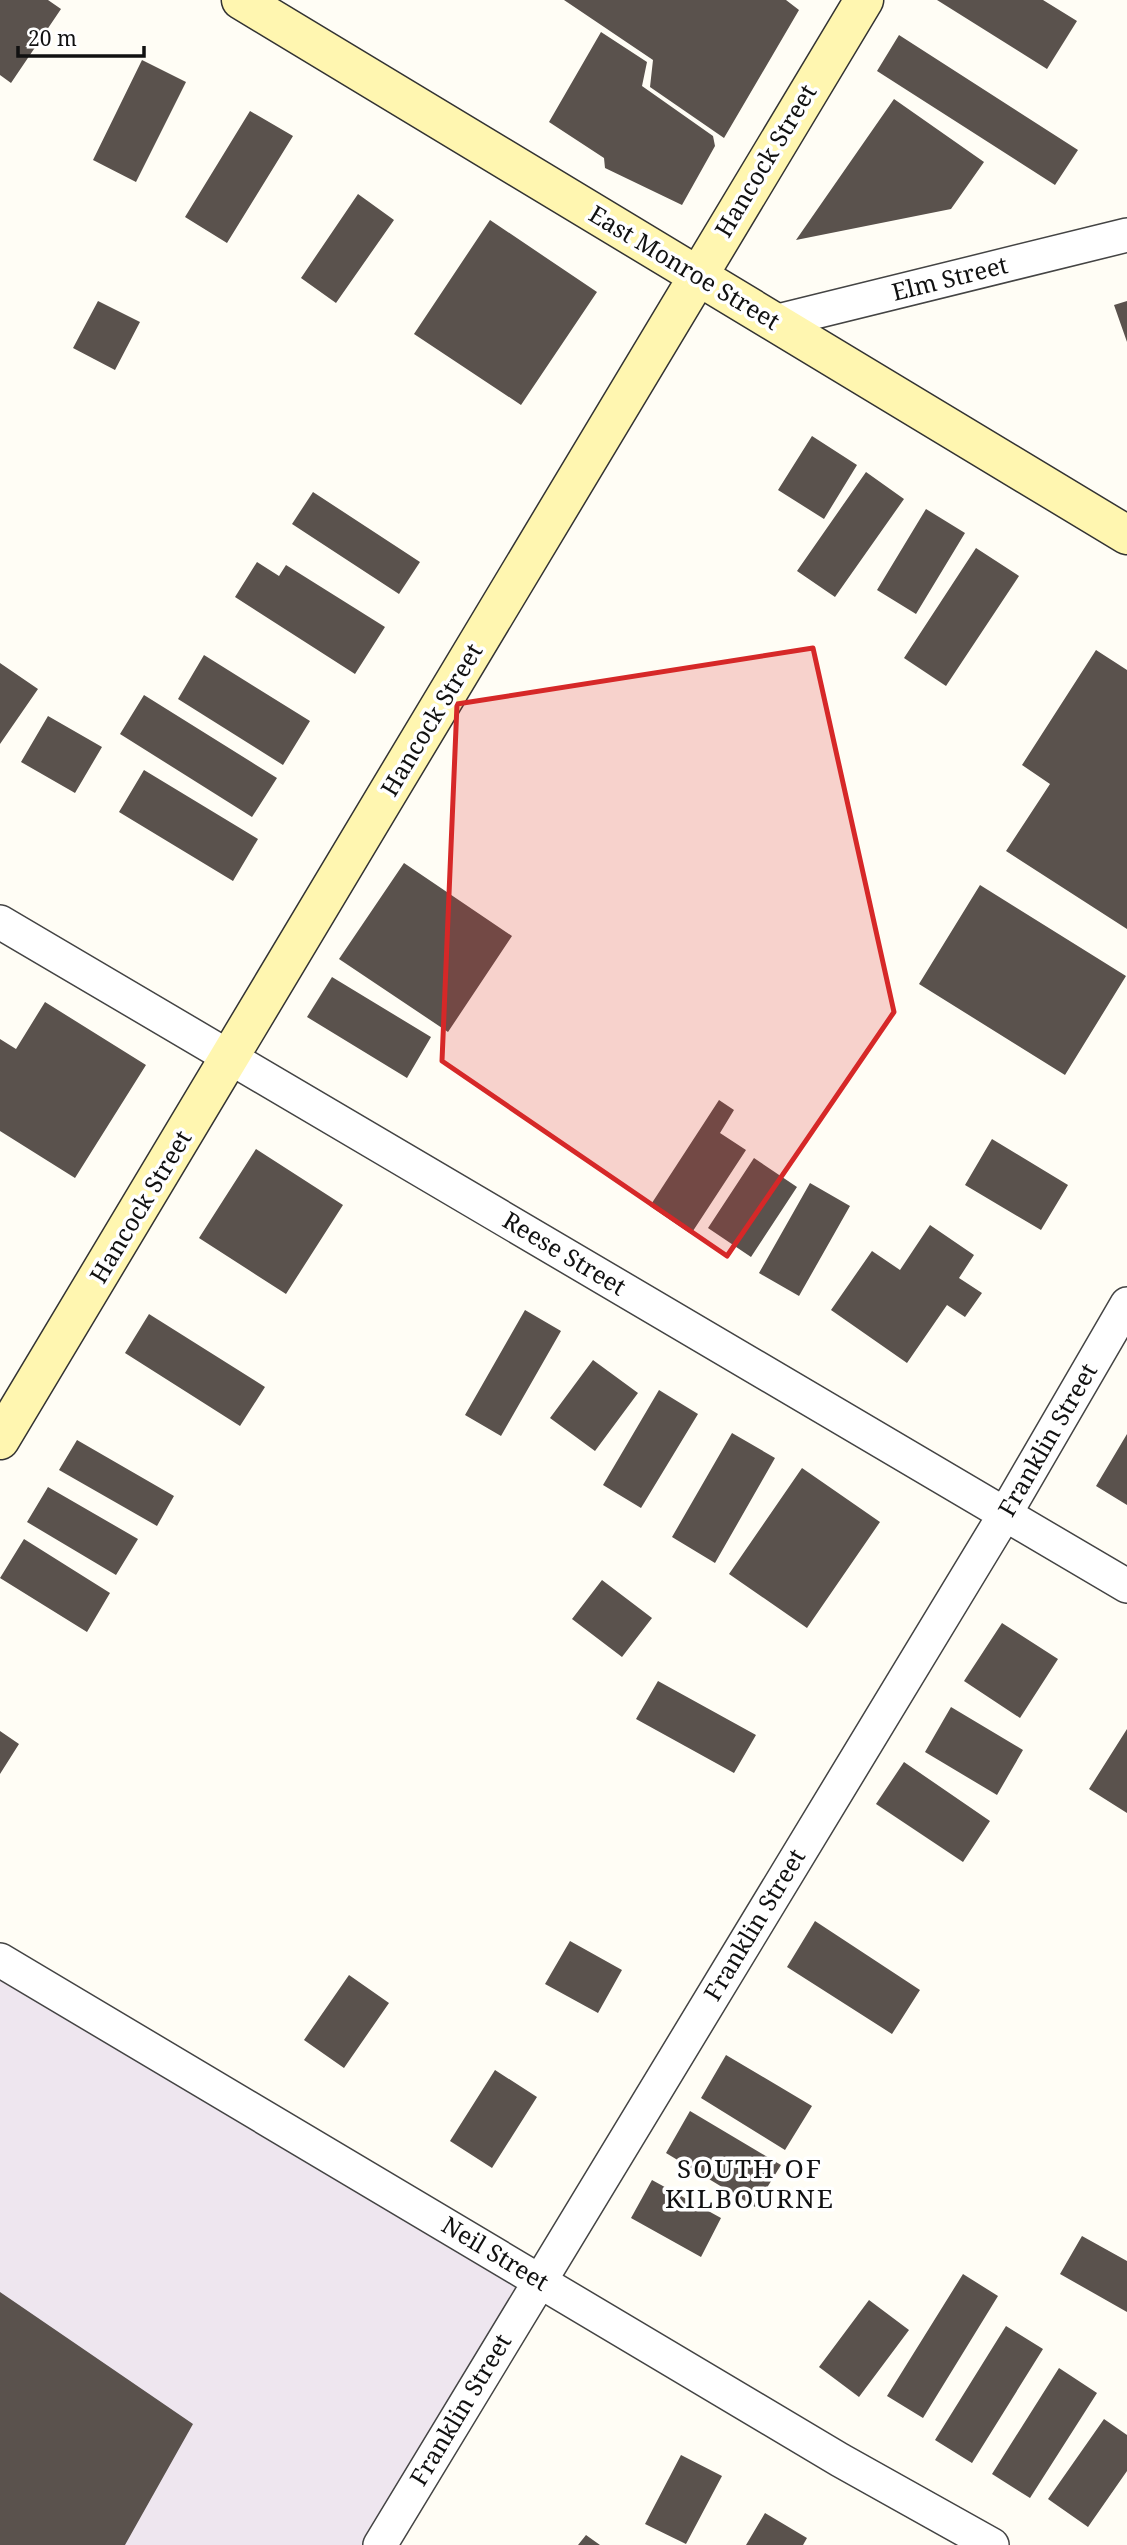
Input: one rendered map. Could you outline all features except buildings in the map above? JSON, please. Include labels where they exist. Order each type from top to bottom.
[{"type":"street","name":"East Monroe Street","points":[[241,0],[1127,535]]},
{"type":"street","name":"Hancock Street","points":[[0,1440],[231,1058],[696,275],[864,0]]},
{"type":"street","name":"Elm Street","points":[[774,322],[1127,235]]},
{"type":"street","name":"Reese Street","points":[[0,922],[1127,1586]]},
{"type":"street","name":"Franklin Street","points":[[380,2545],[1004,1514],[1127,1304]]},
{"type":"street","name":"Neil Street","points":[[0,1960],[840,2460],[992,2545]]},
{"type":"highlighted area","points":[[813,648],[894,1012],[727,1256],[442,1061],[457,704]]},
{"type":"shaded area","points":[[0,1960],[540,2281],[380,2545],[0,2545]]},
{"type":"district","name":"SOUTH OF KILBOURNE","points":[[750,2184]]}]
